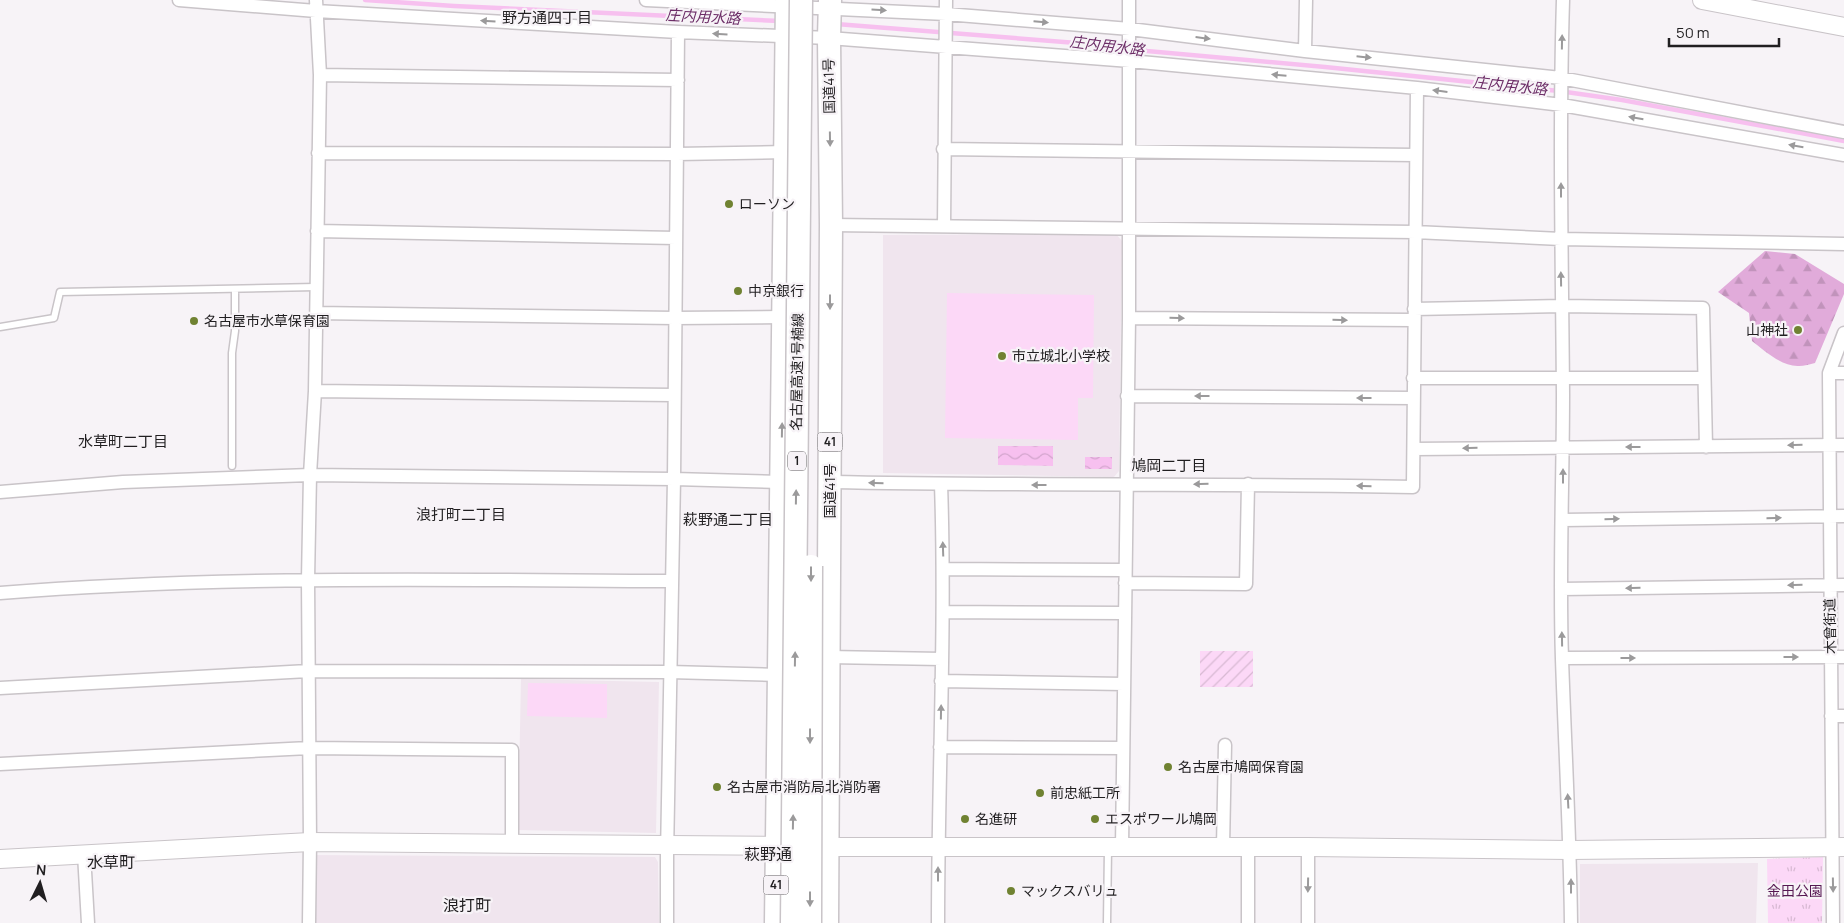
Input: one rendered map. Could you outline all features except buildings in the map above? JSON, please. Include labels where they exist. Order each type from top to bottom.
[{"type":"highway","name":"41","points":[[776,923],[786,152],[778,36],[786,3]]},
{"type":"highway","name":"名古屋高速1号楠線","points":[[786,3],[792,923]]},
{"type":"highway","name":"名古屋高速1号楠線","points":[[810,923],[825,3]]},
{"type":"highway","name":"国道41号","points":[[825,3],[828,38],[831,225],[827,923]]},
{"type":"street","points":[[179,0],[316,5],[678,32],[945,44],[1130,56],[1416,88],[1561,91],[1844,155]]},
{"type":"street","points":[[646,0],[825,3],[946,18],[1130,33],[1305,51],[1561,91],[1844,132]]},
{"type":"street","points":[[944,226],[946,0]]},
{"type":"street","points":[[1115,847],[1123,748],[1129,318],[1129,0]]},
{"type":"street","points":[[1305,51],[1306,0]]},
{"type":"street","points":[[1563,0],[1561,91],[1563,520],[1561,589],[1571,923]]},
{"type":"street","points":[[1702,0],[1844,27]]},
{"type":"street","points":[[309,923],[308,580],[310,475],[315,392],[320,75],[316,5]]},
{"type":"street","points":[[667,923],[669,672],[674,479],[678,32]]},
{"type":"street","points":[[320,75],[678,80]]},
{"type":"street","points":[[830,482],[1126,485],[1248,484],[1413,487],[1416,88]]},
{"type":"street","points":[[944,149],[1415,155]]},
{"type":"street","points":[[318,153],[677,154],[786,152]]},
{"type":"street","points":[[831,225],[1415,232],[1561,239],[1844,244]]},
{"type":"street","points":[[317,231],[676,238]]},
{"type":"street","points":[[1129,318],[1413,314],[1562,306],[1703,308],[1706,447]]},
{"type":"street","points":[[316,313],[675,318],[783,317]]},
{"type":"street","name":"木曾街道","points":[[1834,923],[1838,847],[1838,780],[1837,716],[1830,657],[1829,373],[1844,333]]},
{"type":"street","points":[[1829,373],[1844,373]]},
{"type":"street","points":[[1413,378],[1704,378]]},
{"type":"street","points":[[315,392],[674,395]]},
{"type":"street","points":[[1127,396],[1413,398]]},
{"type":"street","points":[[1414,449],[1563,446],[1706,447],[1844,445]]},
{"type":"street","points":[[0,492],[123,482],[310,475],[781,482]]},
{"type":"street","points":[[938,923],[944,569],[941,484]]},
{"type":"street","points":[[944,569],[1246,584],[1248,484]]},
{"type":"street","points":[[1563,520],[1844,516]]},
{"type":"street","points":[[0,594],[85,586],[308,580],[672,581]]},
{"type":"street","points":[[1561,589],[1844,585]]},
{"type":"street","points":[[943,612],[1124,613]]},
{"type":"street","points":[[828,657],[942,659]]},
{"type":"street","points":[[1562,658],[1844,657]]},
{"type":"street","points":[[0,688],[308,671],[669,672],[778,675]]},
{"type":"street","points":[[941,681],[1124,684]]},
{"type":"street","points":[[1223,847],[1225,745]]},
{"type":"street","points":[[940,746],[1123,748]]},
{"type":"street","points":[[0,764],[309,748],[512,750],[512,844]]},
{"type":"street","points":[[0,859],[310,842],[827,847],[1308,846],[1570,850],[1838,847]]},
{"type":"street","points":[[1308,846],[1308,923]]},
{"type":"street","points":[[1248,847],[1248,923]]},
{"type":"street","points":[[84,854],[88,923]]},
{"type":"lane","points":[[0,327],[54,318],[60,292],[316,287]]},
{"type":"lane","points":[[232,466],[232,353],[235,332],[235,289]]},
{"type":"lane","points":[[1107,923],[1115,847]]},
{"type":"shaded area","name":"市立城北小学校","points":[[1116,234],[1122,241],[1119,471],[1114,477],[883,473],[883,235]]},
{"type":"shaded area","points":[[521,679],[659,682],[656,833],[518,830]]},
{"type":"shaded area","points":[[310,855],[655,857],[658,862],[659,923],[311,923]]},
{"type":"shaded area","points":[[1758,863],[1756,923],[1580,923],[1580,864]]},
{"type":"green space","points":[[1765,251],[1795,254],[1844,284],[1844,294],[1815,363],[1793,366],[1768,354],[1752,341],[1749,313],[1718,292]]},
{"type":"green space","points":[[947,293],[1094,295],[1093,398],[1078,398],[1078,440],[945,438]]},
{"type":"green space","points":[[1200,651],[1253,651],[1253,687],[1200,687]]},
{"type":"green space","points":[[528,683],[607,684],[607,718],[527,716]]},
{"type":"green space","name":"金田公園","points":[[1823,857],[1822,923],[1768,923],[1767,859]]},
{"type":"water","points":[[998,446],[1053,446],[1053,466],[998,465]]},
{"type":"water","points":[[1085,457],[1112,457],[1112,469],[1085,469]]},
{"type":"waterway","name":"庄内用水路","points":[[365,0],[780,21]]},
{"type":"waterway","name":"庄内用水路","points":[[836,24],[1128,47],[1147,51],[1559,91],[1622,100],[1844,141]]},
{"type":"place","name":"ローソン","points":[[729,204]]},
{"type":"place","name":"中京銀行","points":[[738,291]]},
{"type":"place","name":"名古屋市水草保育園","points":[[194,321]]},
{"type":"place","name":"山神社","points":[[1798,330]]},
{"type":"place","name":"市立城北小学校","points":[[1002,356]]},
{"type":"place","name":"名古屋市鳩岡保育園","points":[[1168,767]]},
{"type":"place","name":"名古屋市消防局北消防署","points":[[717,787]]},
{"type":"place","name":"前忠紙工所","points":[[1040,793]]},
{"type":"place","name":"名進研","points":[[965,819]]},
{"type":"place","name":"エスポワール鳩岡","points":[[1095,819]]},
{"type":"place","name":"マックスバリュ","points":[[1011,891]]},
{"type":"district","name":"野方通四丁目","points":[[547,18]]},
{"type":"district","name":"水草町二丁目","points":[[123,442]]},
{"type":"district","name":"鳩岡二丁目","points":[[1169,466]]},
{"type":"district","name":"浪打町二丁目","points":[[461,515]]},
{"type":"district","name":"萩野通二丁目","points":[[728,520]]},
{"type":"district","name":"萩野通","points":[[768,854]]},
{"type":"district","name":"水草町","points":[[111,862]]},
{"type":"district","name":"浪打町","points":[[467,905]]}]
